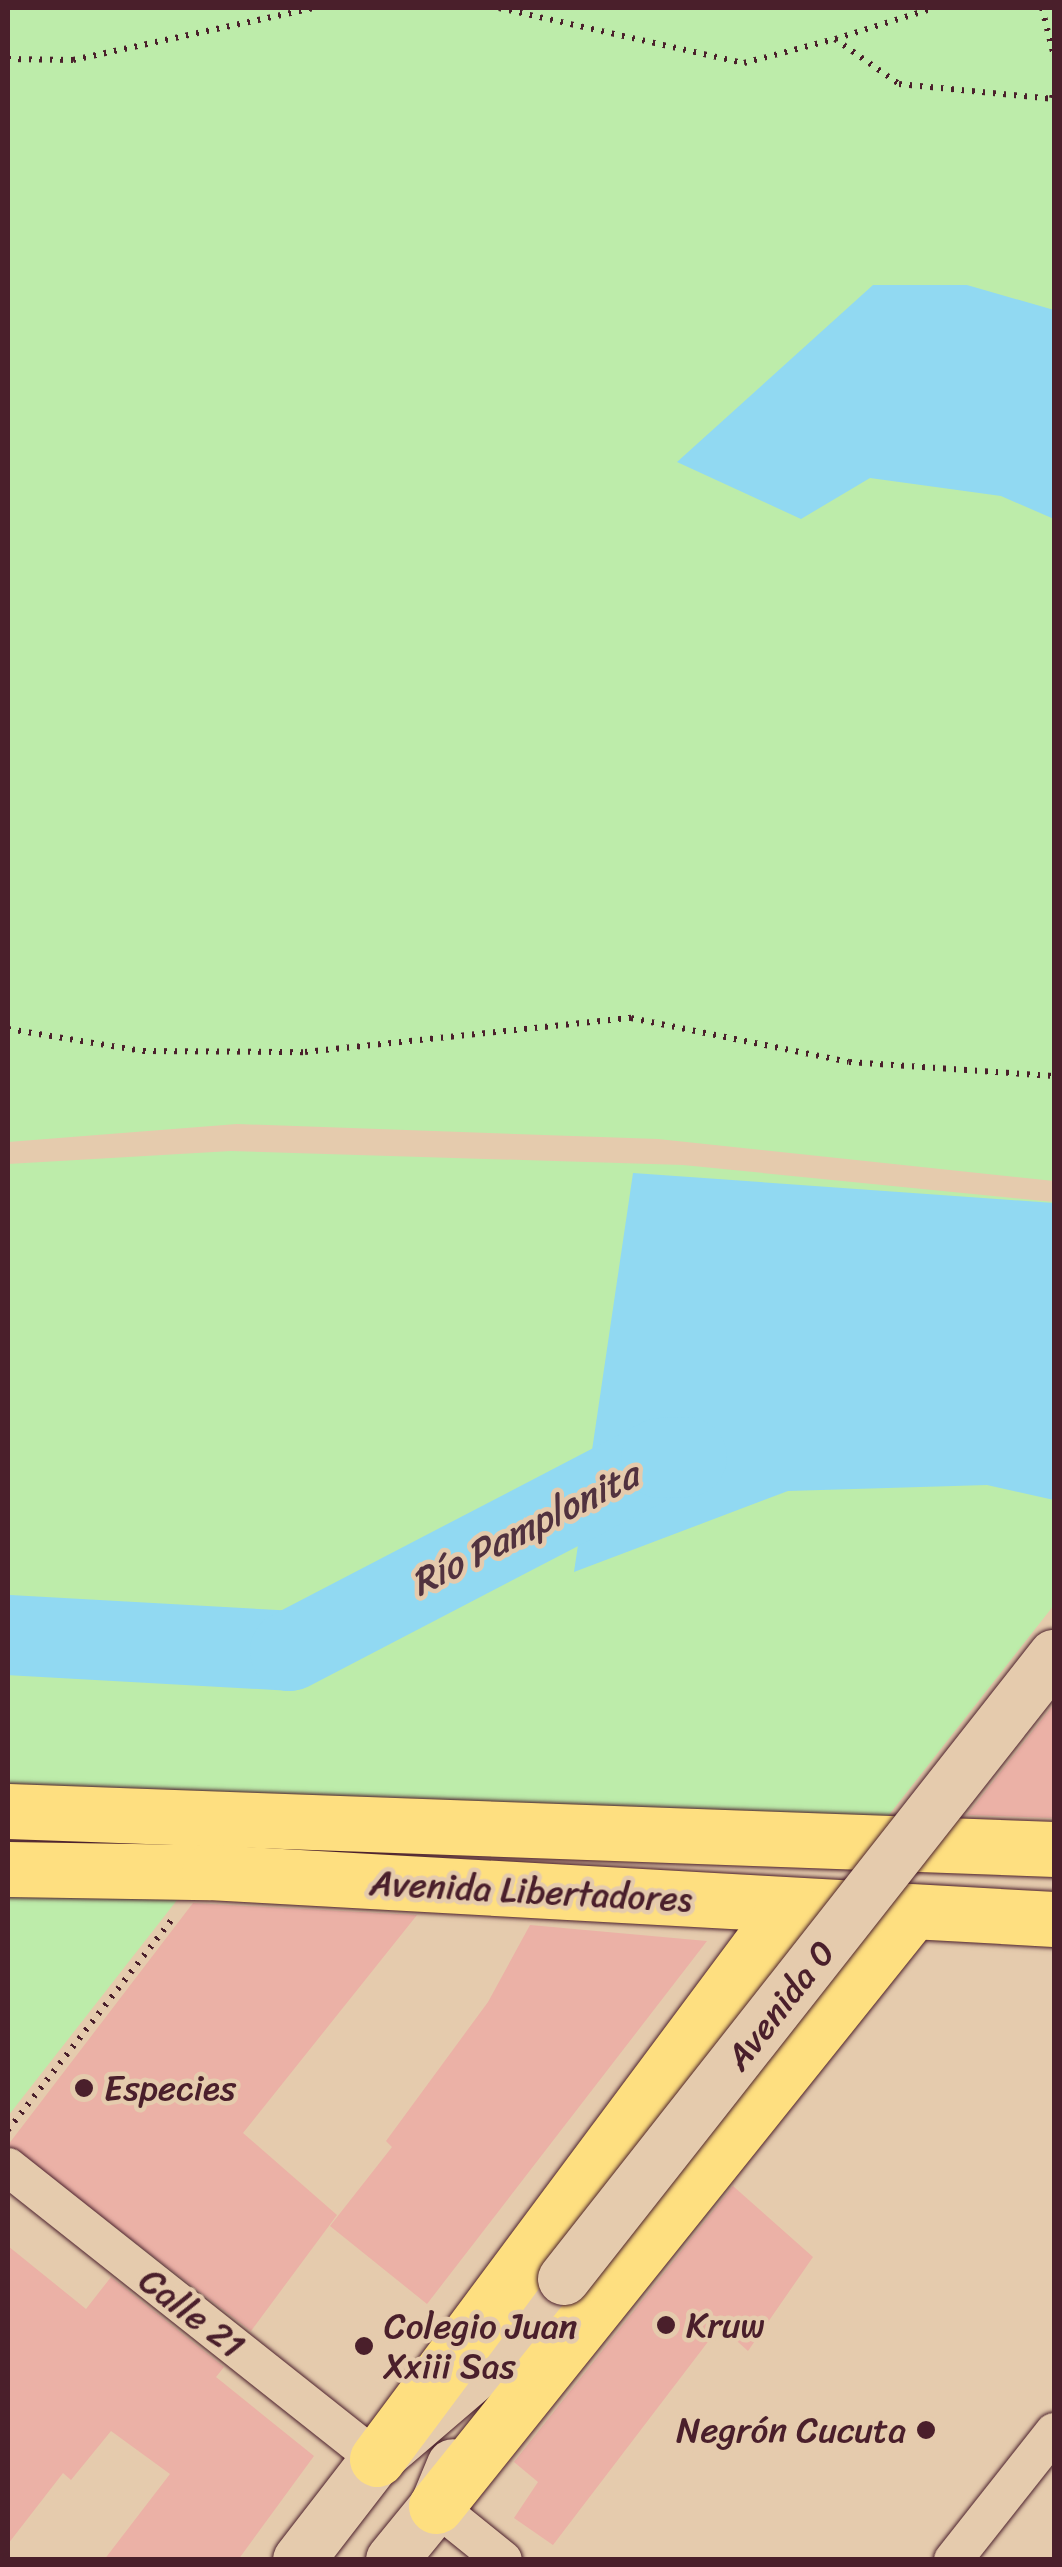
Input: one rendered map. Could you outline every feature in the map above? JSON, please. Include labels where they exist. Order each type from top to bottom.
[{"type":"main road","name":"Avenida Libertadores","points":[[8,1811],[1054,1849]]},
{"type":"main road","name":"Avenida Libertadores","points":[[8,1869],[208,1872],[1054,1919]]},
{"type":"main road","points":[[377,2459],[790,1906]]},
{"type":"main road","points":[[436,2506],[912,1912]]},
{"type":"street","name":"Avenida 0","points":[[300,2560],[377,2459],[503,2351],[564,2280],[1054,1656]]},
{"type":"street","name":"Calle 21","points":[[8,2168],[377,2459]]},
{"type":"street","name":"Avenida 0","points":[[392,2560],[436,2506],[503,2351]]},
{"type":"street","points":[[953,2560],[1054,2432]]},
{"type":"street","points":[[436,2506],[503,2560]]},
{"type":"path","points":[[8,59],[73,60],[313,8]]},
{"type":"path","points":[[499,8],[744,63],[934,8]]},
{"type":"path","points":[[1042,8],[1054,56]]},
{"type":"path","points":[[835,39],[899,84],[1053,98],[1054,88]]},
{"type":"path","points":[[8,1029],[143,1051],[306,1052],[631,1018],[850,1062],[1054,1076]]},
{"type":"path","points":[[8,2131],[208,1872]]},
{"type":"green space","points":[[8,8],[1054,8],[1054,1181],[658,1139],[237,1124],[8,1142]]},
{"type":"green space","points":[[231,1151],[683,1165],[1054,1202],[1054,1605],[881,1825],[8,1792],[8,1164]]},
{"type":"green space","points":[[8,1879],[188,1886],[8,2116]]},
{"type":"water","points":[[873,285],[967,285],[1054,310],[1054,519],[1001,496],[870,478],[801,519],[677,462]]},
{"type":"water","points":[[633,1173],[1054,1203],[1054,1500],[987,1485],[788,1491],[574,1572]]},
{"type":"building","points":[[1054,1704],[1054,1818],[967,1815]]},
{"type":"building","points":[[193,1903],[417,1915],[243,2133],[337,2215],[251,2331],[8,2145]]},
{"type":"building","points":[[530,1925],[707,1941],[427,2304],[330,2226],[392,2147],[386,2141],[488,2002]]},
{"type":"building","points":[[733,2186],[813,2257],[748,2351],[720,2326],[553,2545],[514,2518],[538,2482],[514,2462]]},
{"type":"building","points":[[8,2246],[86,2309],[111,2277],[224,2367],[216,2377],[314,2456],[238,2560],[104,2560],[170,2474],[111,2431],[71,2480],[63,2473],[8,2544]]},
{"type":"waterway","name":"Río Pamplonita","points":[[8,1635],[290,1651],[661,1458],[687,1457]]},
{"type":"place","name":"Especies","points":[[84,2088]]},
{"type":"place","name":"Kruw","points":[[666,2325]]},
{"type":"place","name":"Colegio Juan Xxiii Sas","points":[[364,2346]]},
{"type":"place","name":"Negrón Cucuta","points":[[926,2430]]}]
